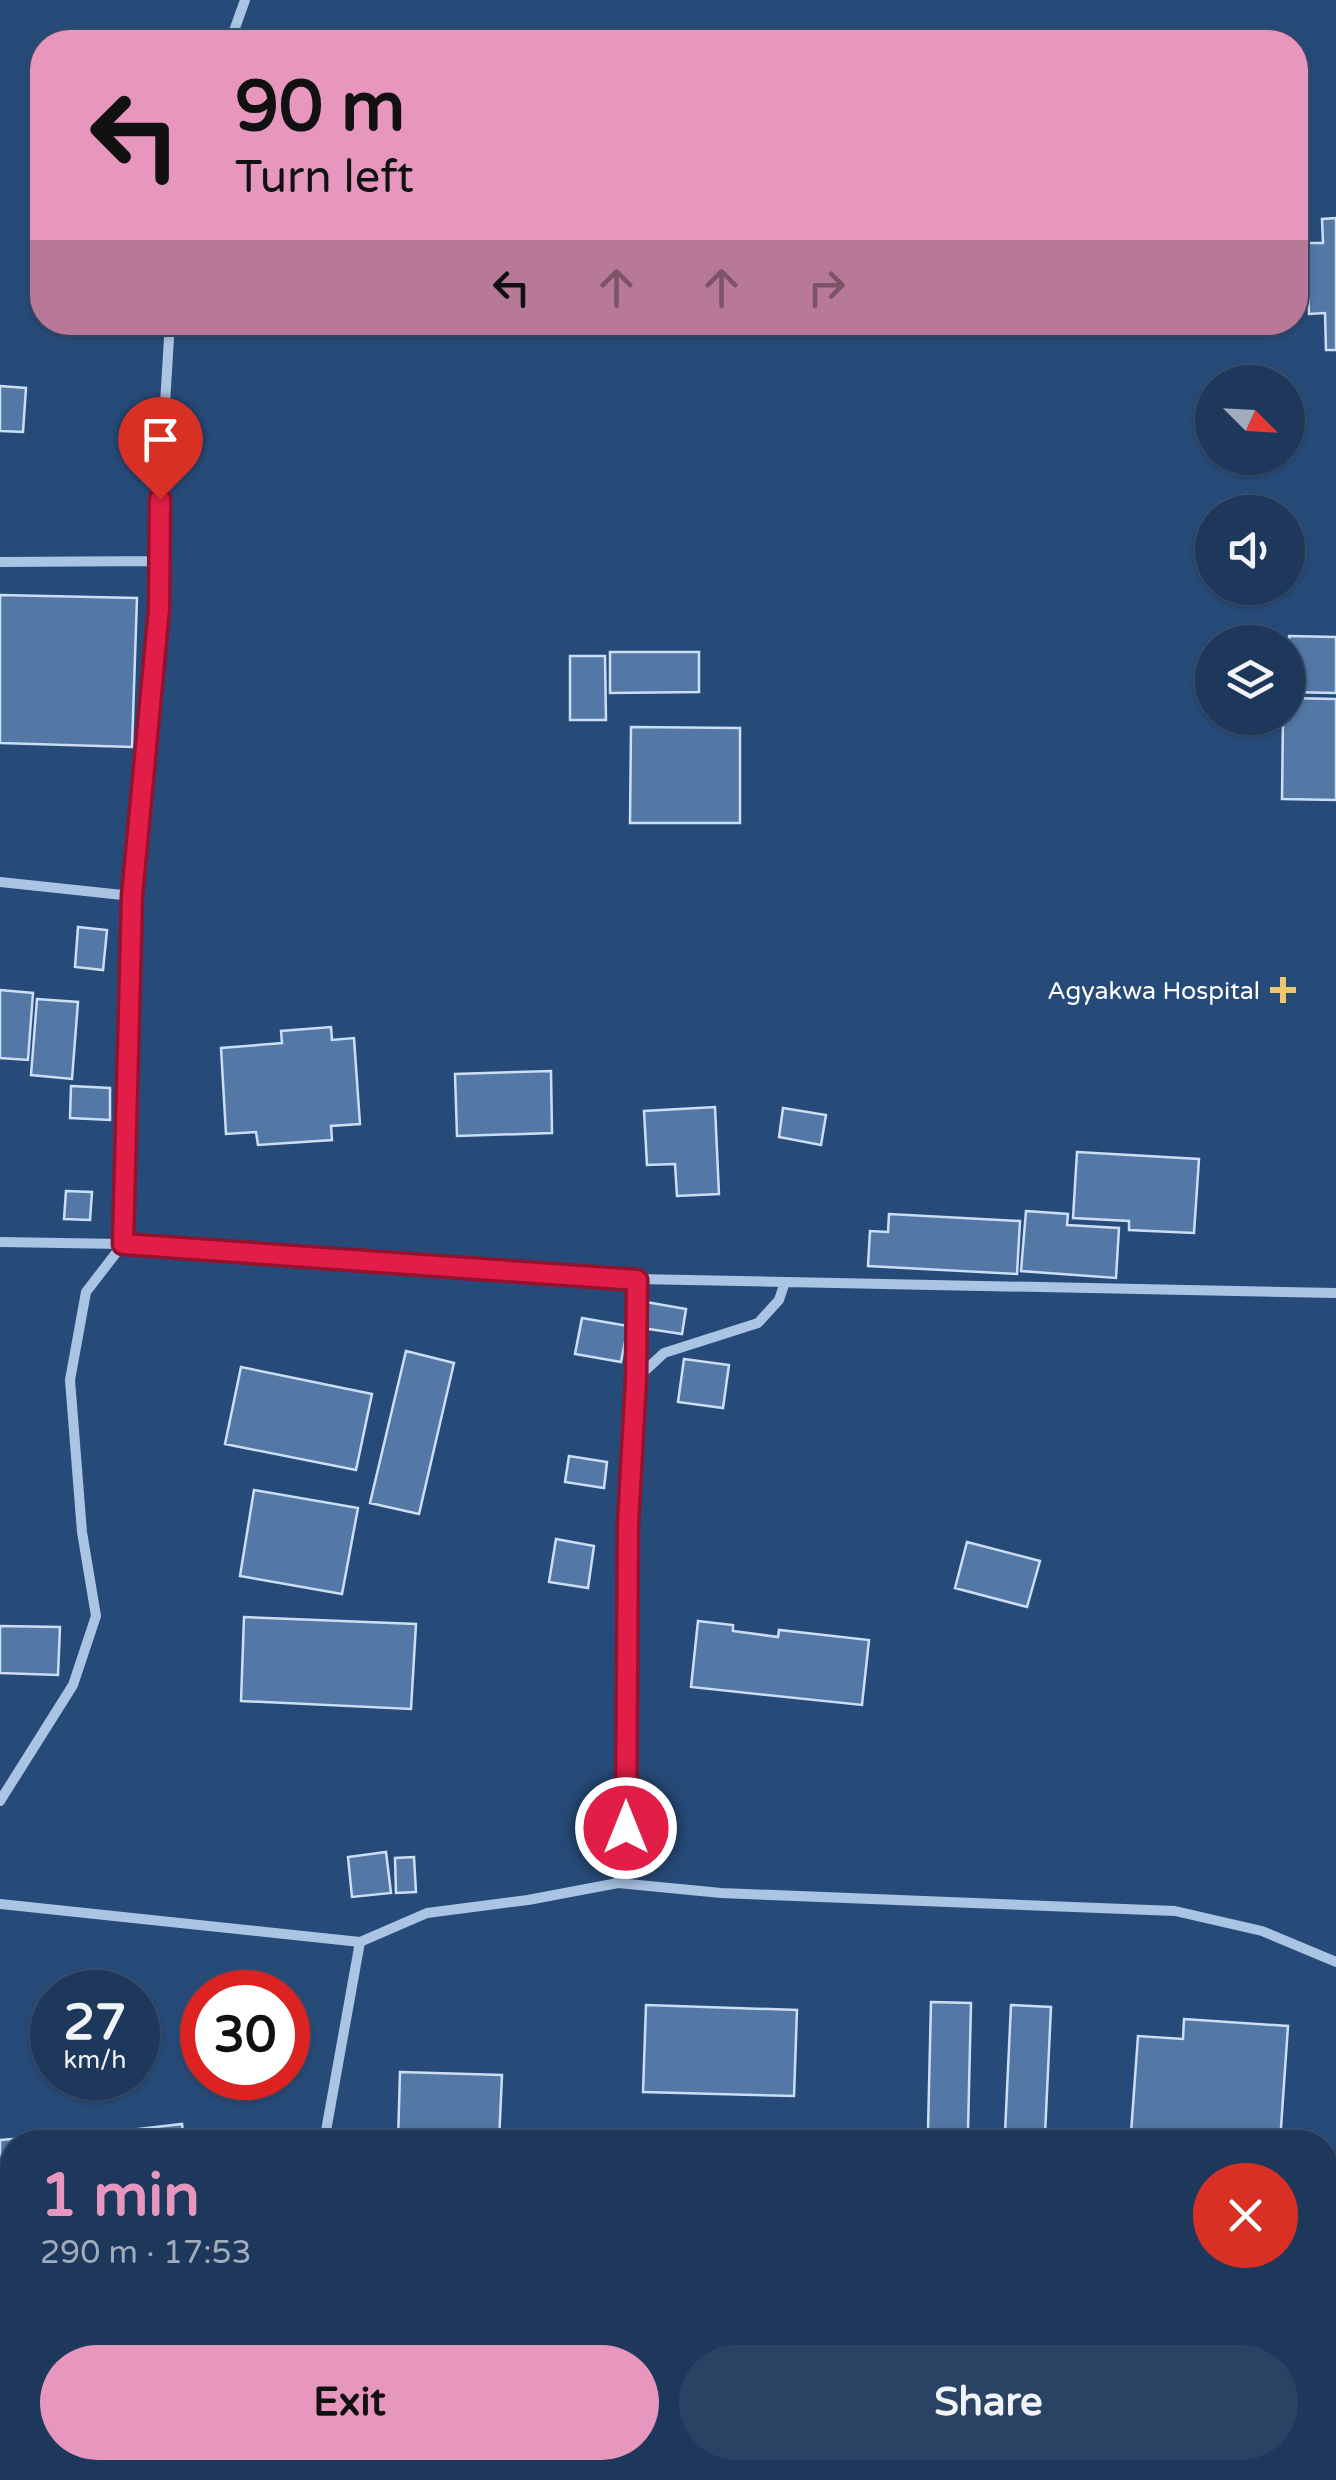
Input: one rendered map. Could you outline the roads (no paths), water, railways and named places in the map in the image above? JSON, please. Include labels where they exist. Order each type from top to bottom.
[{"type":"street","points":[[234,30],[244,0]]},
{"type":"street","points":[[0,1801],[74,1684],[96,1616],[82,1532],[70,1380],[86,1292],[123,1244],[132,896],[159,609],[161,468],[169,335]]},
{"type":"street","points":[[0,562],[160,561]]},
{"type":"street","points":[[0,882],[132,896]]},
{"type":"street","points":[[0,1242],[123,1244],[637,1280],[1336,1293]]},
{"type":"street","points":[[618,1883],[626,1828],[628,1542],[637,1280]]},
{"type":"street","points":[[636,1379],[664,1353],[758,1323],[779,1300],[785,1282]]},
{"type":"street","points":[[0,1904],[360,1942],[427,1913],[618,1883],[721,1894],[1175,1911],[1262,1931],[1336,1962]]},
{"type":"street","points":[[326,2130],[360,1942]]},
{"type":"place","name":"Agyakwa Hospital","points":[[1283,990]]}]
